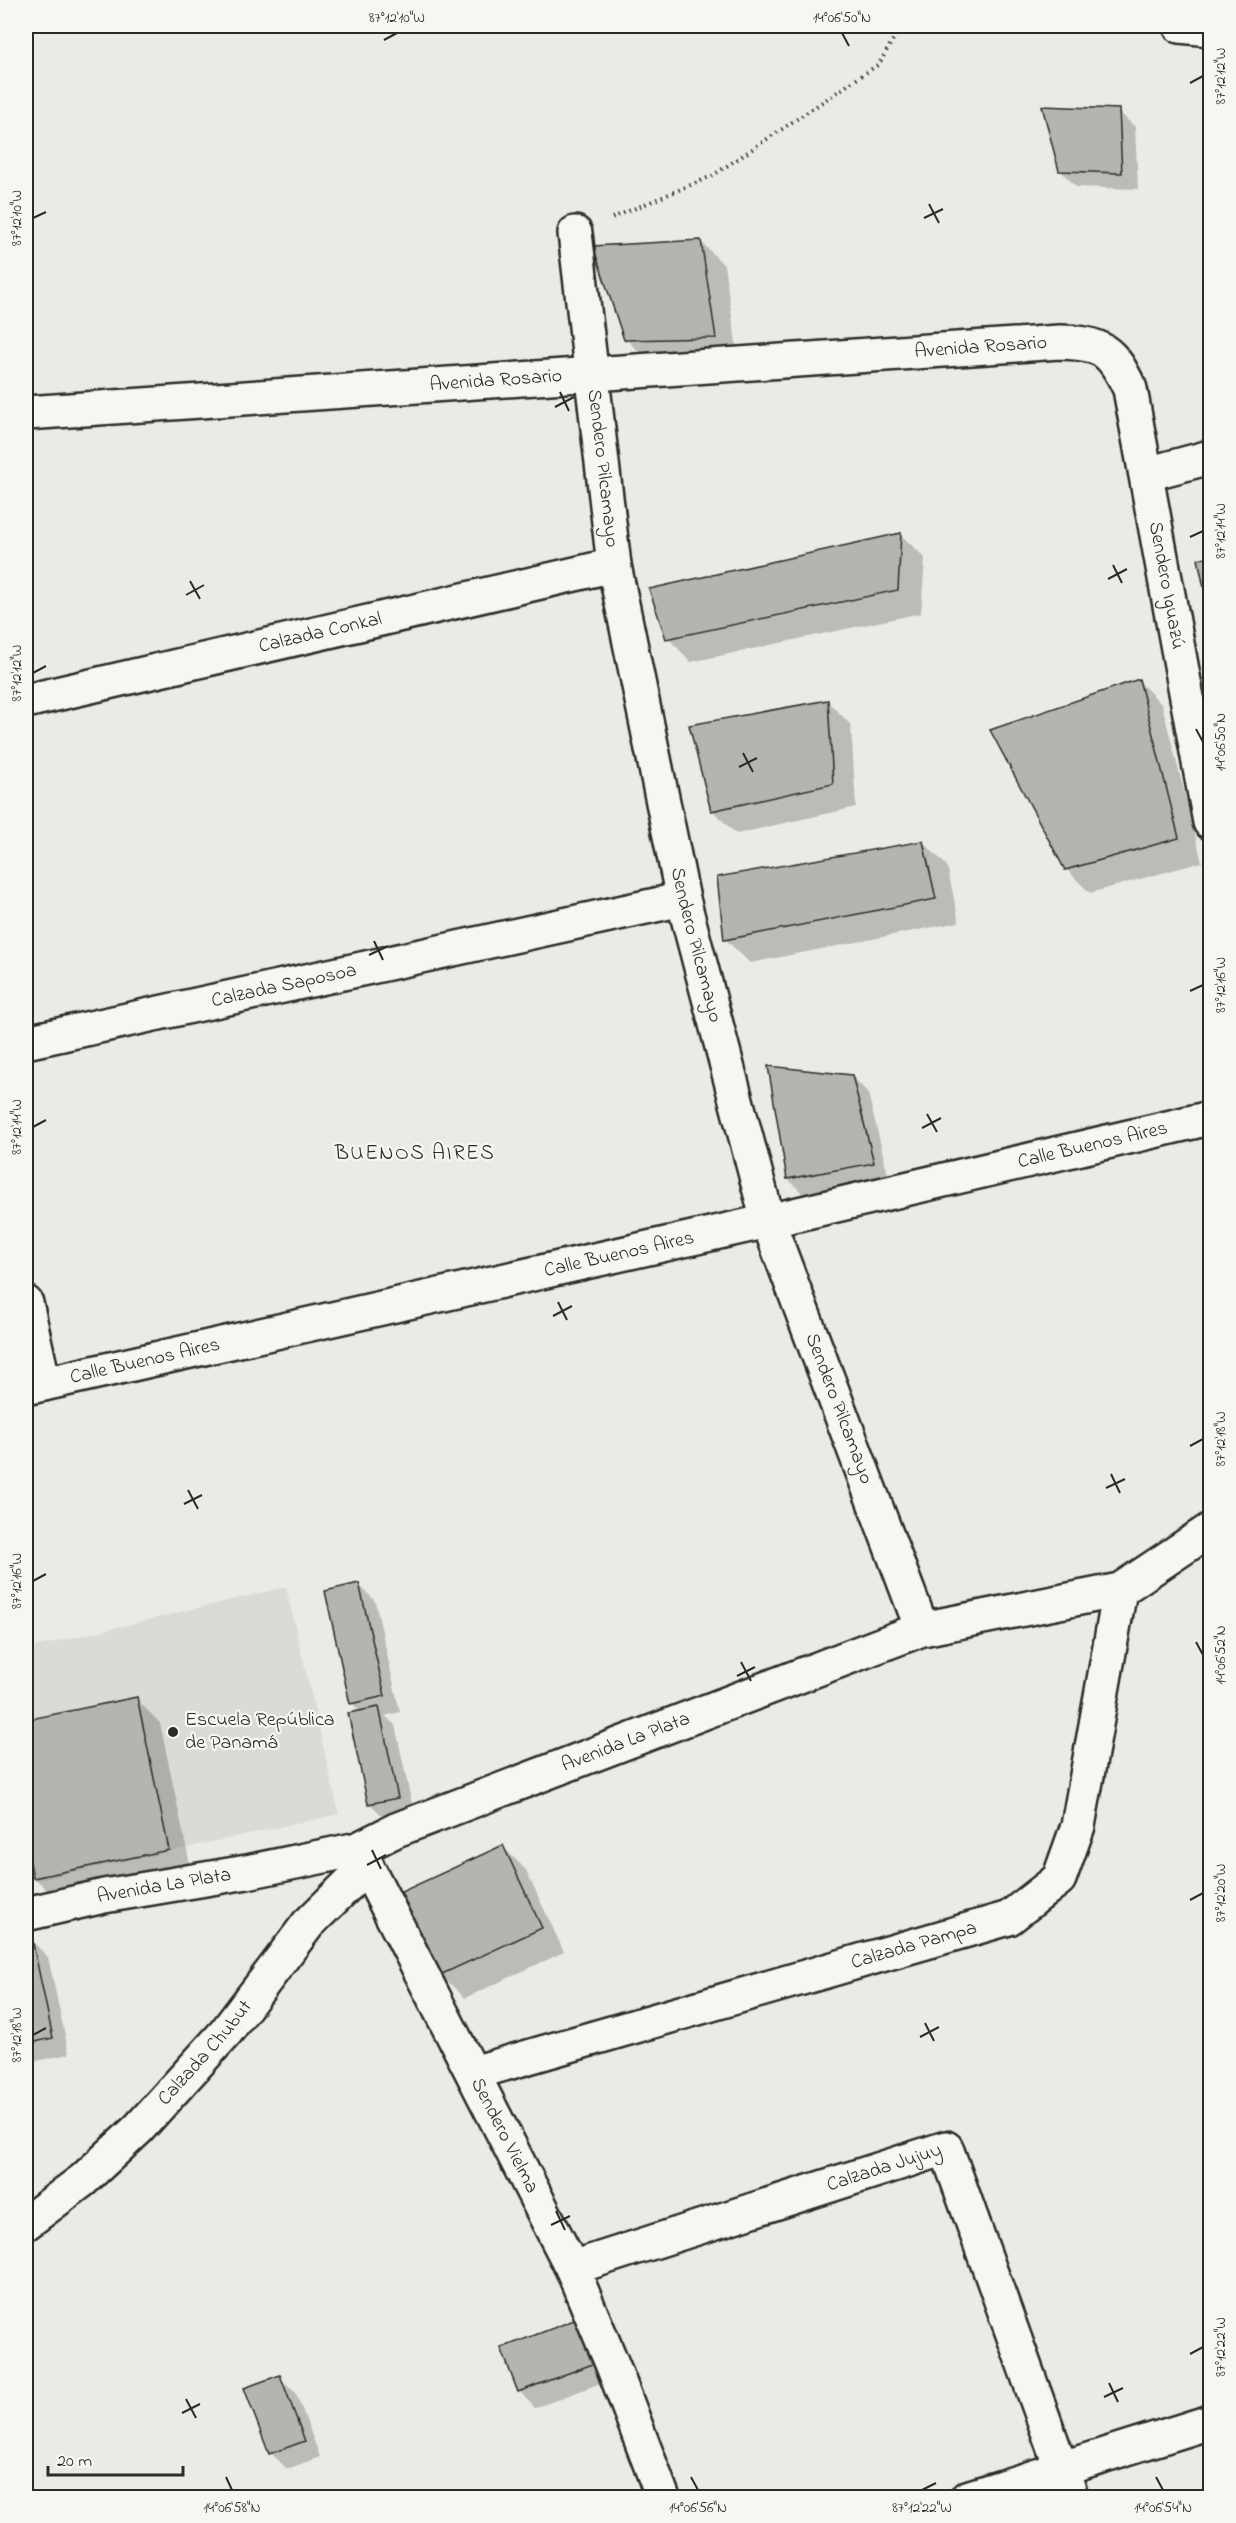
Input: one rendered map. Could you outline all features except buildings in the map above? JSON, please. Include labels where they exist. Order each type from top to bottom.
[{"type":"street","points":[[1180,26],[1210,29]]},
{"type":"street","name":"Sendero Pilcamayo","points":[[575,233],[614,565],[683,898],[768,1221],[922,1629]]},
{"type":"street","name":"Avenida Rosario","points":[[26,413],[1059,342],[1086,343],[1107,352]]},
{"type":"street","name":"Sendero Iguazú","points":[[1107,352],[1121,369],[1130,389],[1210,822]]},
{"type":"street","points":[[1147,474],[1210,457]]},
{"type":"street","name":"Calzada Conkal","points":[[26,701],[614,565]]},
{"type":"street","name":"Calzada Saposoa","points":[[26,1042],[683,898]]},
{"type":"street","name":"Calle Buenos Aires","points":[[35,1386],[768,1221],[1210,1118]]},
{"type":"street","points":[[26,1303],[35,1386]]},
{"type":"street","name":"Avenida La Plata","points":[[26,1914],[104,1896],[248,1872],[362,1857],[396,1830],[922,1629],[1120,1590],[1210,1530]]},
{"type":"street","name":"Calzada Pampa","points":[[473,2073],[1009,1918],[1059,1879],[1078,1826],[1120,1590]]},
{"type":"street","name":"Sendero Vielma","points":[[362,1857],[572,2268],[613,2366],[663,2498]]},
{"type":"street","name":"Calzada Chubut","points":[[26,2223],[83,2180],[138,2129],[225,2032],[362,1857]]},
{"type":"street","name":"Calzada Jujuy","points":[[572,2268],[946,2148],[1067,2483]]},
{"type":"street","points":[[967,2498],[1067,2483],[1210,2422]]},
{"type":"path","points":[[575,233],[712,176],[879,64],[901,26]]},
{"type":"shaded area","name":"Escuela República de Panamá","points":[[286,1587],[339,1814],[26,1883],[26,1649]]},
{"type":"place","name":"Escuela República de Panamá","points":[[173,1732]]},
{"type":"district","name":"BUENOS AIRES","points":[[415,1154]]}]
